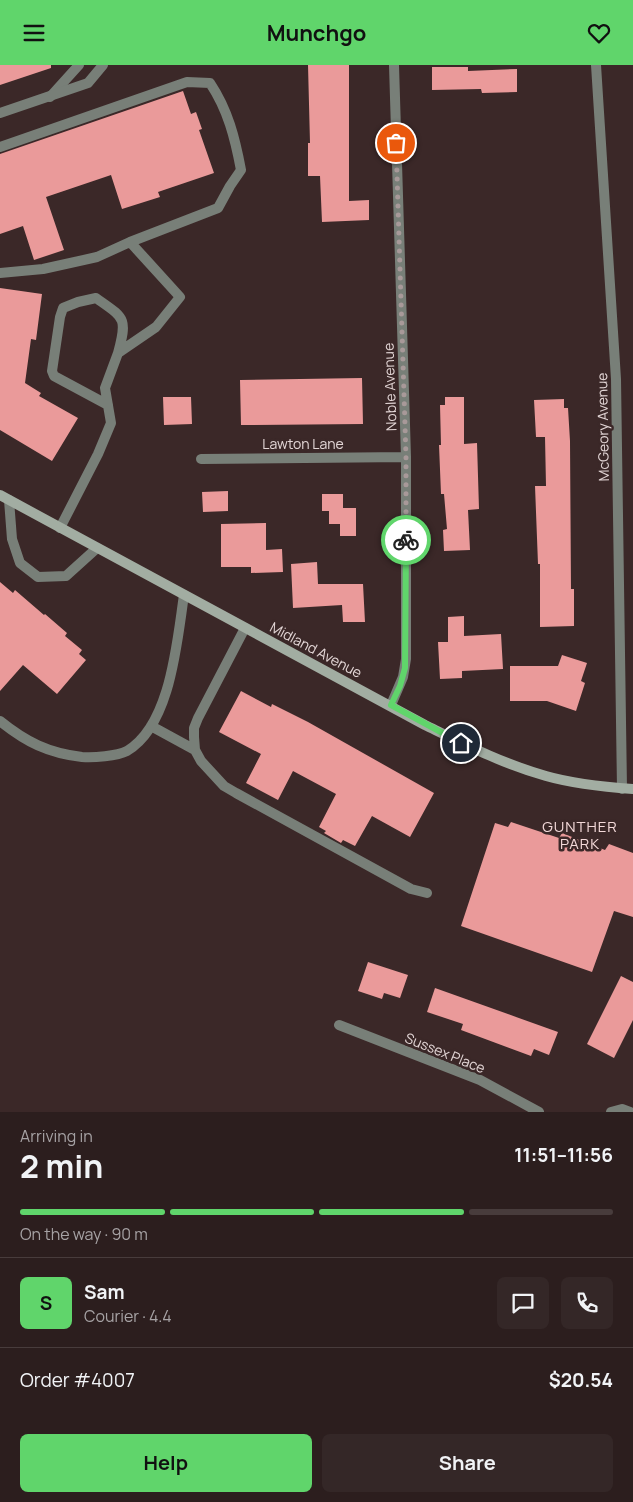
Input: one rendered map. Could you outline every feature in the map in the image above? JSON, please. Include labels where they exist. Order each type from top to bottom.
[{"type":"street","points":[[50,97],[78,65]]},
{"type":"street","points":[[0,113],[88,83],[103,65]]},
{"type":"street","name":"Noble Avenue","points":[[391,705],[400,686],[405,668],[406,457],[394,65]]},
{"type":"street","name":"McGeory Avenue","points":[[596,65],[616,379],[628,789]]},
{"type":"street","points":[[0,147],[188,82],[210,83],[221,99],[228,117],[236,142],[241,170],[218,208],[130,242],[97,257],[43,269],[0,273]]},
{"type":"street","points":[[118,353],[156,327],[180,297],[130,242]]},
{"type":"street","points":[[60,528],[98,454],[110,423],[108,405],[106,388],[124,331],[119,314],[96,298],[63,308],[52,371],[54,376],[108,405]]},
{"type":"street","name":"Lawton Lane","points":[[201,459],[406,457]]},
{"type":"street","points":[[5,498],[12,539],[20,563],[38,577],[66,576],[97,548]]},
{"type":"street","name":"Midland Avenue","points":[[5,498],[472,748],[520,767],[571,782],[628,789]]},
{"type":"street","points":[[0,721],[22,738],[43,749],[68,755],[89,758],[126,751],[147,733],[156,718],[168,687],[184,595]]},
{"type":"street","points":[[245,628],[194,728],[195,750],[201,761],[224,786],[411,889],[427,893]]},
{"type":"street","points":[[151,726],[195,750]]},
{"type":"street","name":"Sussex Place","points":[[339,1025],[480,1080],[538,1112]]},
{"type":"street","points":[[611,1112],[622,1109],[630,1112]]},
{"type":"building","points":[[0,65],[51,65],[51,68],[0,85]]},
{"type":"building","points":[[308,65],[349,65],[349,201],[369,200],[369,220],[322,222],[320,176],[308,176],[308,143],[310,143]]},
{"type":"building","points":[[432,67],[468,67],[468,71],[517,69],[517,92],[482,93],[481,89],[432,90]]},
{"type":"building","points":[[183,91],[191,114],[196,112],[202,129],[199,130],[214,173],[158,192],[160,197],[122,209],[111,175],[46,197],[64,250],[34,260],[23,226],[0,234],[0,154]]},
{"type":"building","points":[[0,288],[42,294],[36,340],[31,339],[25,383],[41,393],[39,396],[78,418],[52,461],[0,430]]},
{"type":"building","points":[[362,378],[363,424],[241,425],[240,380]]},
{"type":"building","points":[[163,397],[191,397],[192,424],[164,425]]},
{"type":"building","points":[[445,397],[464,397],[464,444],[477,443],[479,509],[468,510],[470,550],[444,551],[443,530],[447,529],[444,494],[441,494],[439,445],[441,445],[440,405],[445,405]]},
{"type":"building","points":[[564,399],[564,408],[568,408],[570,441],[571,589],[574,589],[574,626],[540,627],[540,564],[538,564],[535,486],[546,486],[545,437],[536,437],[534,400]]},
{"type":"building","points":[[228,491],[228,511],[203,512],[202,492]]},
{"type":"building","points":[[322,494],[343,494],[343,508],[356,508],[356,536],[340,536],[340,524],[329,524],[329,511],[322,511]]},
{"type":"building","points":[[266,523],[266,550],[282,549],[283,572],[251,573],[251,567],[221,567],[221,524]]},
{"type":"building","points":[[317,562],[318,584],[363,584],[365,622],[343,622],[342,605],[293,608],[291,564]]},
{"type":"building","points":[[0,582],[13,593],[15,590],[45,614],[67,633],[65,636],[82,650],[79,654],[86,660],[57,694],[23,665],[0,691]]},
{"type":"building","points":[[464,616],[464,636],[501,634],[503,669],[462,671],[462,678],[440,679],[438,642],[448,642],[448,617]]},
{"type":"building","points":[[562,655],[587,663],[581,681],[585,683],[576,711],[547,701],[510,701],[510,666],[558,666]]},
{"type":"building","points":[[241,691],[271,707],[272,704],[308,722],[434,793],[410,837],[372,816],[355,846],[343,840],[341,843],[324,833],[326,831],[319,827],[336,794],[293,771],[278,800],[246,783],[261,754],[219,732]]},
{"type":"building","points":[[511,822],[559,838],[562,833],[605,850],[609,844],[633,853],[633,917],[614,911],[592,972],[461,926],[495,823],[508,827]]},
{"type":"building","points":[[368,962],[408,975],[400,998],[384,993],[382,999],[358,991]]},
{"type":"building","points":[[621,976],[633,982],[633,1020],[614,1058],[587,1044]]},
{"type":"building","points":[[435,988],[558,1032],[549,1055],[534,1049],[531,1056],[461,1030],[463,1024],[427,1012]]},
{"type":"way so far","points":[[396,143],[406,457],[406,540]]},
{"type":"district","name":"GUNTHER PARK","points":[[580,836]]},
{"type":"route","points":[[406,540],[405,668],[400,686],[391,705],[461,743]]}]
